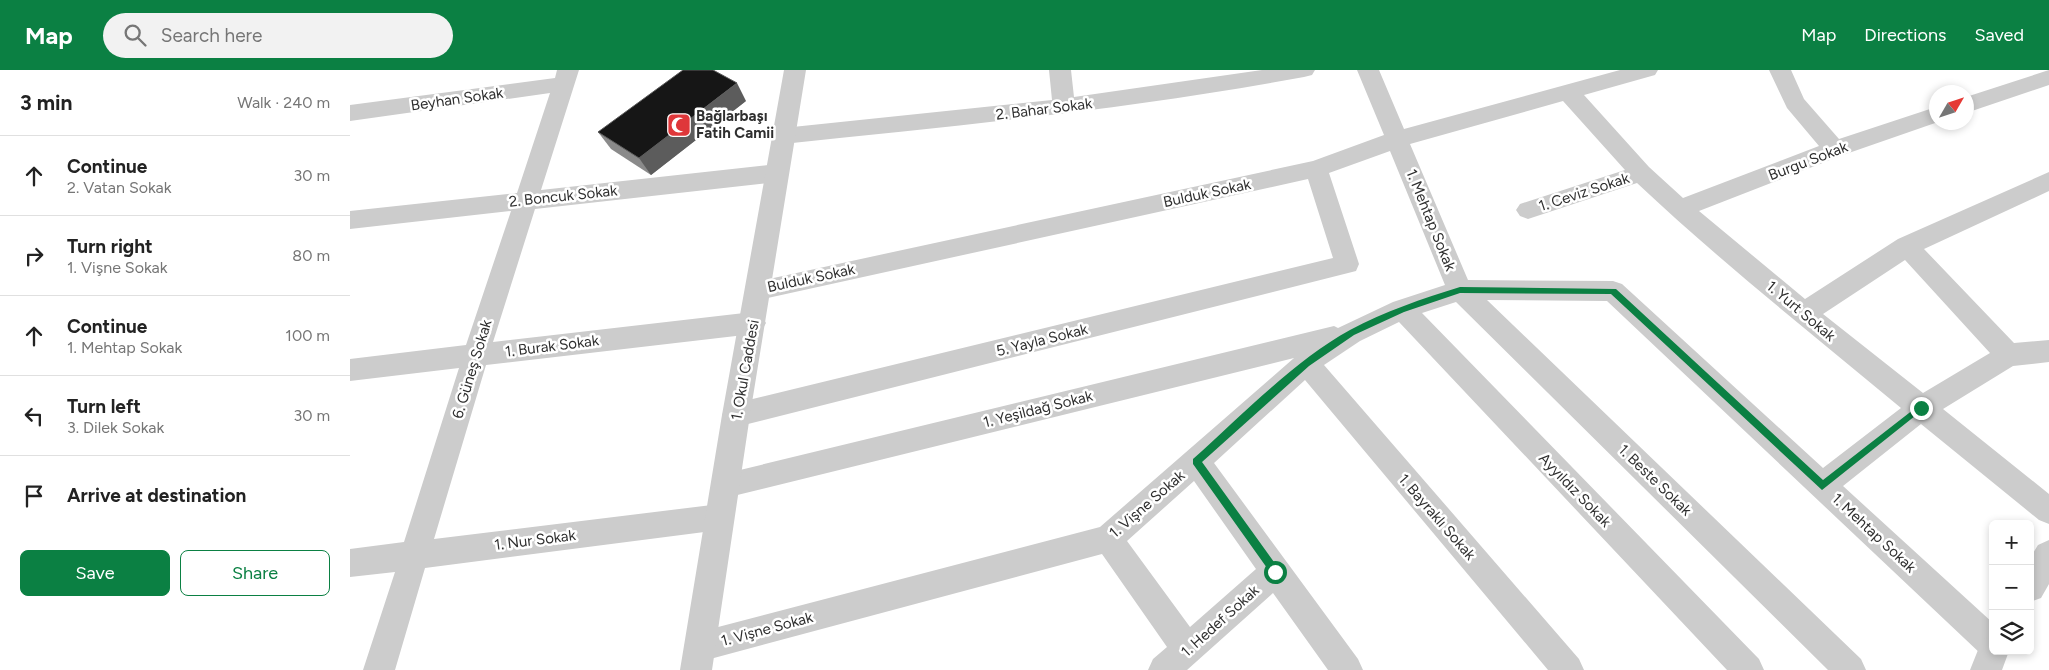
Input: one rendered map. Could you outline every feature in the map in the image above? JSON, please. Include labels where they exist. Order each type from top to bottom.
[{"type":"street","name":"1. Okul Caddesi","points":[[698,658],[736,415],[754,323],[776,172],[795,70]]},
{"type":"street","points":[[1060,70],[1064,107]]},
{"type":"street","name":"2. Bahar Sokak","points":[[783,136],[1064,107],[1241,82],[1304,70]]},
{"type":"street","name":"1. Mehtap Sokak","points":[[1368,70],[1460,290],[1613,291],[1822,486],[1992,660]]},
{"type":"street","name":"Bulduk Sokak","points":[[759,290],[1316,169],[1398,139],[1648,70]]},
{"type":"street","points":[[1780,70],[1795,103],[1835,150]]},
{"type":"street","name":"Beyhan Sokak","points":[[350,113],[565,77]]},
{"type":"street","name":"6. Güneş Sokak","points":[[379,670],[476,355],[565,77]]},
{"type":"street","points":[[1974,102],[2049,77]]},
{"type":"street","name":"1. Yurt Sokak","points":[[1569,93],[1641,173],[1680,209],[1804,313],[2049,511]]},
{"type":"street","name":"Burgu Sokak","points":[[1680,209],[1835,150],[1929,117]]},
{"type":"street","name":"5. Yayla Sokak","points":[[736,415],[1347,264],[1316,169]]},
{"type":"street","name":"2. Boncuk Sokak","points":[[350,220],[776,172]]},
{"type":"street","name":"1. Ceviz Sokak","points":[[1528,210],[1641,173]]},
{"type":"street","points":[[1804,313],[1906,246],[2049,181]]},
{"type":"street","points":[[1906,246],[2008,355]]},
{"type":"street","name":"1. Vişne Sokak","points":[[698,658],[1108,540],[1306,363],[1352,333],[1402,309],[1460,290]]},
{"type":"street","name":"1. Beste Sokak","points":[[1460,290],[1850,670]]},
{"type":"street","name":"Ayyıldız Sokak","points":[[1402,309],[1748,670]]},
{"type":"street","name":"1. Burak Sokak","points":[[350,370],[754,323]]},
{"type":"street","name":"1. Yeşildağ Sokak","points":[[725,485],[1352,333]]},
{"type":"street","points":[[1822,486],[1921,408],[2008,355],[2049,351]]},
{"type":"street","name":"1. Bayraklı Sokak","points":[[1306,363],[1568,670]]},
{"type":"street","points":[[1196,461],[1347,670]]},
{"type":"street","name":"1. Nur Sokak","points":[[350,563],[720,517]]},
{"type":"street","points":[[1108,540],[1188,650]]},
{"type":"street","points":[[2034,581],[2048,558]]},
{"type":"street","name":"1. Hedef Sokak","points":[[1164,670],[1275,572]]},
{"type":"building","points":[[683,70],[713,70],[737,83],[639,158],[598,132]]},
{"type":"place","name":"Bağlarbaşı Fatih Camii","points":[[679,125]]},
{"type":"route","points":[[1275,572],[1196,461],[1306,363],[1352,333],[1402,309],[1460,290],[1613,291],[1822,486],[1921,408]]}]
